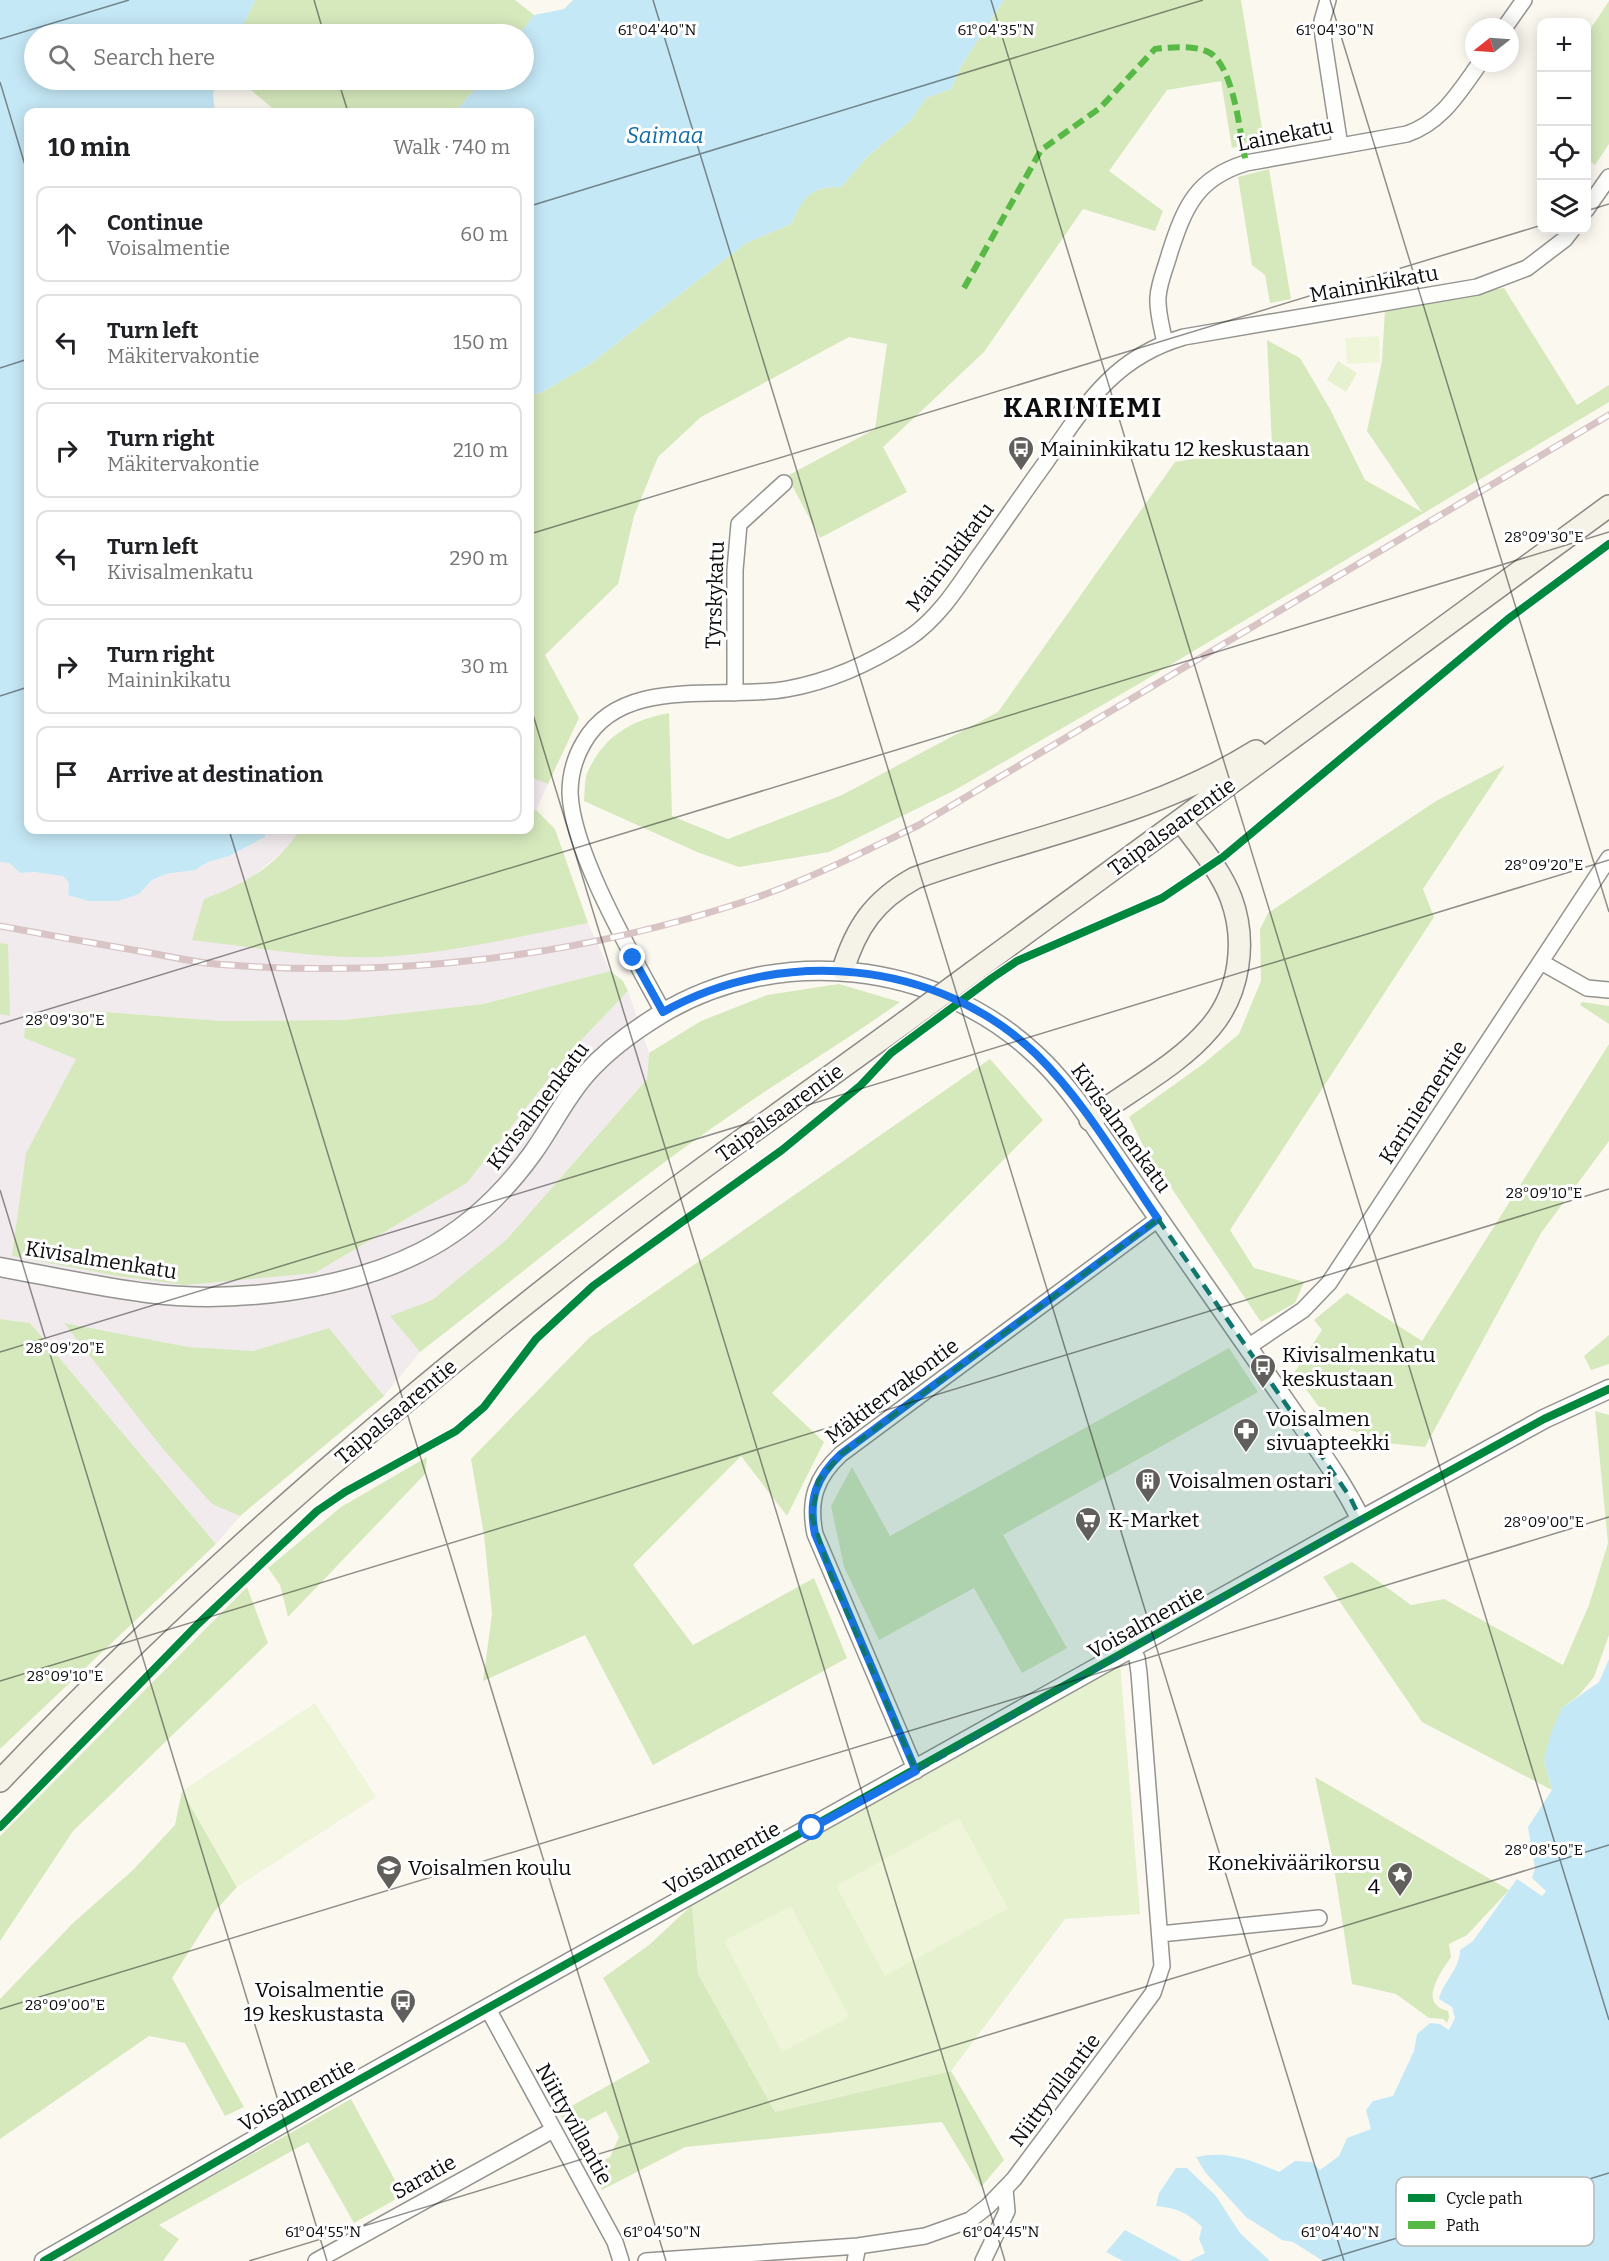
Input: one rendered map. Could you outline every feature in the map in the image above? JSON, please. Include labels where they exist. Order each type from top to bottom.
[{"type":"main road","name":"Taipalsaarentie","points":[[0,1781],[62,1715],[139,1640],[372,1431],[538,1294],[631,1222],[1397,664],[1609,506]]},
{"type":"main road","points":[[843,970],[863,920],[877,904],[907,882],[942,868],[1121,812],[1197,783],[1235,765],[1397,664]]},
{"type":"main road","points":[[1090,1120],[1198,1040],[1224,1007],[1234,983],[1240,951],[1231,898],[1181,821]]},
{"type":"street","points":[[1328,0],[1322,21],[1323,36],[1340,146]]},
{"type":"street","points":[[1511,18],[1524,0]]},
{"type":"street","name":"Lainekatu","points":[[1164,343],[1158,310],[1160,285],[1181,218],[1196,193],[1228,168],[1407,134],[1425,128],[1440,117],[1473,72]]},
{"type":"street","points":[[1591,204],[1609,177]]},
{"type":"street","name":"Maininkikatu","points":[[663,1012],[633,958],[592,868],[571,807],[572,775],[580,749],[594,727],[633,703],[654,697],[786,690],[833,677],[875,660],[920,630],[953,594],[1098,390],[1131,360],[1164,343],[1216,331],[1477,287],[1527,268],[1568,234]]},
{"type":"street","name":"Tyrskykatu","points":[[735,693],[735,570],[739,524],[784,483]]},
{"type":"street","name":"Kariniementie","points":[[1248,1347],[1303,1310],[1329,1283],[1609,858]]},
{"type":"street","points":[[1541,962],[1587,988],[1609,990]]},
{"type":"street","name":"Kivisalmenkatu","points":[[0,1267],[148,1293],[184,1296],[223,1296],[287,1290],[360,1277],[418,1254],[482,1211],[532,1154],[584,1076],[607,1052],[663,1012],[685,1000],[741,980],[785,972],[843,970],[903,981],[935,990],[968,1006],[1035,1054],[1090,1120],[1350,1497],[1361,1520]]},
{"type":"street","name":"Mäkitervakontie","points":[[916,1771],[815,1534],[812,1509],[818,1481],[841,1454],[1158,1219]]},
{"type":"street","name":"Voisalmentie","points":[[44,2261],[332,2095],[916,1771],[1361,1520],[1544,1419],[1609,1389]]},
{"type":"street","name":"Niittyvillantie","points":[[646,2261],[856,2254],[948,2229],[970,2220],[1005,2189],[1153,1993],[1162,1966],[1139,1673],[1137,1658],[1132,1650]]},
{"type":"street","points":[[1160,1934],[1319,1918]]},
{"type":"street","name":"Niittyvillantie","points":[[488,2009],[615,2242],[621,2261]]},
{"type":"street","name":"Saratie","points":[[316,2261],[553,2130]]},
{"type":"street","points":[[983,2261],[1008,2211],[1005,2189]]},
{"type":"highlighted area","points":[[1158,1219],[1350,1497],[1361,1520],[916,1771],[831,1576],[812,1517],[818,1481],[841,1454]]},
{"type":"shaded area","points":[[534,779],[548,784],[534,810]]},
{"type":"shaded area","points":[[265,834],[297,834],[289,846],[245,883],[204,899],[485,943],[588,923],[610,971],[483,1004],[343,1020],[221,1021],[93,1011],[26,1014],[24,1038],[77,1059],[26,1153],[315,1273],[467,1183],[568,1054],[628,991],[649,1053],[647,1079],[506,1240],[432,1300],[391,1316],[420,1352],[384,1396],[240,1516],[216,1544],[30,1323],[0,1319],[0,862],[9,863],[20,873],[34,872],[63,876],[69,883],[68,895],[139,894],[152,880],[166,874],[195,870],[208,862],[229,856],[265,837]]},
{"type":"green space","points":[[255,0],[515,0],[534,15],[527,24],[244,24]]},
{"type":"green space","points":[[1004,0],[1241,0],[1264,140],[1232,148],[1221,81],[1167,90],[1109,171],[1163,211],[1155,231],[1083,209],[984,352],[883,447],[907,492],[820,538],[787,476],[875,429],[887,344],[849,337],[701,417],[658,457],[634,516],[618,584],[545,655],[579,718],[548,784],[534,779],[534,394],[542,392],[590,364],[746,243],[791,224],[809,195],[830,187],[841,187],[867,157],[910,121],[926,98],[951,89],[961,66]]},
{"type":"green space","points":[[1609,1],[1609,144],[1595,165],[1591,162],[1591,28]]},
{"type":"green space","points":[[251,90],[474,90],[458,108],[272,108]]},
{"type":"green space","points":[[1269,169],[1291,299],[1270,303],[1265,275],[1252,265],[1238,177]]},
{"type":"green space","points":[[1504,288],[1577,405],[1609,385],[1609,402],[1137,685],[955,790],[829,852],[739,867],[697,852],[584,801],[587,772],[604,746],[622,730],[644,720],[669,713],[672,816],[728,839],[842,795],[998,712],[1175,462],[1272,446],[1267,340],[1300,358],[1330,409],[1365,480],[1422,512],[1367,431],[1382,361],[1385,309]]},
{"type":"green space","points":[[1379,336],[1380,362],[1347,364],[1345,338]]},
{"type":"green space","points":[[1338,361],[1357,373],[1346,392],[1327,380]]},
{"type":"green space","points":[[1505,765],[1423,889],[1434,917],[1230,1230],[1254,1268],[1304,1282],[1295,1303],[1261,1322],[1144,1147],[1129,1117],[1203,1064],[1239,1034],[1261,981],[1260,929],[1268,913],[1436,801]]},
{"type":"green space","points":[[534,810],[555,829],[588,923],[457,948],[379,957],[309,954],[192,940],[204,899],[258,873],[280,855],[297,834],[534,834]]},
{"type":"green space","points":[[0,943],[8,944],[10,1016],[0,1014]]},
{"type":"green space","points":[[610,971],[623,981],[628,991],[568,1054],[467,1183],[315,1273],[185,1285],[118,1276],[12,1256],[26,1153],[76,1059],[24,1038],[26,1013],[93,1011],[221,1021],[343,1020],[483,1004]]},
{"type":"green space","points":[[839,984],[900,1002],[697,1139],[617,1198],[420,1352],[390,1316],[432,1300],[506,1240],[647,1079],[649,1053],[701,1021],[767,995]]},
{"type":"green space","points":[[1582,1002],[1609,1006],[1609,1024],[1580,1005]]},
{"type":"green space","points":[[1609,1044],[1609,1141],[1541,1233],[1425,1447],[1385,1443],[1330,1422],[1294,1373],[1322,1330],[1314,1320],[1347,1293],[1422,1341]]},
{"type":"green space","points":[[990,1059],[1043,1120],[772,1393],[824,1442],[787,1516],[741,1456],[633,1565],[693,1645],[814,1578],[847,1658],[653,1765],[585,1635],[483,1681],[492,1614],[484,1535],[471,1459],[590,1337]]},
{"type":"green space","points":[[0,1319],[30,1323],[216,1544],[0,1749]]},
{"type":"green space","points":[[64,1323],[188,1347],[253,1351],[329,1328],[384,1396],[240,1516],[212,1504],[163,1449]]},
{"type":"green space","points":[[1609,1335],[1609,1364],[1591,1370],[1584,1356]]},
{"type":"green space","points":[[1229,1348],[1258,1392],[1003,1535],[1067,1648],[1022,1673],[974,1588],[879,1640],[844,1567],[831,1506],[852,1467],[890,1536]]},
{"type":"green space","points":[[1595,1411],[1609,1415],[1609,1635],[1594,1677],[1579,1695],[1562,1708],[1544,1760],[1552,1790],[1422,1722],[1323,1577],[1352,1562],[1411,1605],[1444,1599],[1563,1665],[1589,1605],[1608,1543]]},
{"type":"green space","points":[[427,1457],[425,1474],[288,1617],[280,1585],[268,1568],[341,1507]]},
{"type":"green space","points":[[247,1587],[268,1643],[73,1831],[0,1941],[0,1836]]},
{"type":"green space","points":[[1120,1663],[1140,1914],[1065,1919],[951,2071],[775,2112],[698,1974],[692,1905]]},
{"type":"green space","points":[[315,1703],[376,1797],[237,1887],[182,1791]]},
{"type":"green space","points":[[1315,1777],[1509,1890],[1467,1935],[1449,1944],[1451,1957],[1437,1979],[1433,1995],[1434,2002],[1448,2011],[1447,2023],[1443,2019],[1429,2018],[1396,1994],[1352,1984],[1333,1861]]},
{"type":"green space","points":[[182,1791],[237,1887],[214,1912],[172,1978],[244,2107],[225,2116],[185,2043],[149,2036],[0,2139],[0,1999],[73,1923],[133,1870],[175,1825]]},
{"type":"green space","points":[[959,1818],[1008,1908],[885,1976],[836,1886]]},
{"type":"green space","points":[[692,1905],[698,1974],[775,2112],[951,2071],[1004,2160],[981,2187],[942,2122],[685,2147],[602,2190],[589,2168],[610,2157],[619,2137],[606,2111],[569,2131],[559,2113],[650,2062],[603,1978],[649,1945]]},
{"type":"green space","points":[[791,1906],[849,2017],[782,2052],[724,1941]]},
{"type":"green space","points":[[351,2099],[403,2195],[354,2223],[308,2142],[159,2225],[179,2239],[163,2261],[61,2261]]},
{"type":"water","points":[[0,0],[255,0],[244,24],[24,24],[24,90],[214,90],[215,108],[24,108],[24,834],[265,834],[265,837],[229,856],[208,862],[195,870],[166,874],[152,880],[139,894],[118,901],[89,901],[68,895],[69,883],[63,876],[34,872],[20,873],[9,863],[0,862]]},
{"type":"water","name":"Saimaa","points":[[573,0],[1004,0],[961,66],[951,89],[926,98],[910,121],[867,157],[841,187],[822,189],[809,195],[791,224],[746,243],[590,364],[542,392],[534,394],[534,108],[458,108],[474,90],[534,90],[534,24],[527,24],[534,15],[564,9]]},
{"type":"water","points":[[1609,1659],[1609,2261],[1323,2261],[1293,2242],[1282,2240],[1246,2217],[1205,2172],[1196,2157],[1229,2156],[1248,2160],[1279,2172],[1295,2161],[1312,2162],[1320,2170],[1339,2156],[1347,2138],[1371,2129],[1366,2110],[1373,2101],[1393,2096],[1414,2051],[1417,2034],[1430,2023],[1440,2024],[1449,2030],[1455,2018],[1452,2007],[1439,1999],[1458,1962],[1460,1950],[1473,1941],[1517,1879],[1542,1896],[1546,1891],[1532,1878],[1535,1868],[1528,1827],[1552,1790],[1544,1760],[1551,1733],[1562,1708],[1599,1682]]},
{"type":"water","points":[[1176,2168],[1187,2168],[1216,2196],[1240,2233],[1270,2261],[1189,2261],[1205,2253],[1199,2239],[1202,2227],[1181,2212],[1156,2206],[1159,2193]]},
{"type":"water","points":[[1125,2230],[1182,2261],[1123,2261],[1106,2252]]},
{"type":"railway","points":[[0,926],[206,963],[283,968],[350,968],[485,959],[552,949],[684,920],[749,900],[814,875],[919,825],[1609,415]]},
{"type":"marked path","points":[[964,288],[1041,150],[1100,108],[1155,49],[1194,48],[1209,52],[1214,56],[1221,65],[1232,91],[1246,163]]},
{"type":"cycle path","points":[[0,1827],[198,1624],[317,1511],[345,1492],[456,1431],[484,1407],[536,1339],[593,1286],[782,1150],[861,1085],[891,1053],[992,978],[1017,961],[1162,898],[1223,857],[1508,619],[1609,544]]},
{"type":"cycle path","points":[[44,2261],[332,2095],[1341,1531],[1544,1419],[1609,1389]]},
{"type":"place","name":"Maininkikatu 12 keskustaan","points":[[1021,472]]},
{"type":"place","name":"Kivisalmenkatu keskustaan","points":[[1263,1390]]},
{"type":"place","name":"Voisalmen sivuapteekki","points":[[1246,1454]]},
{"type":"place","name":"Voisalmen ostari","points":[[1148,1504]]},
{"type":"place","name":"K-Market","points":[[1088,1543]]},
{"type":"place","name":"Voisalmen koulu","points":[[389,1891]]},
{"type":"place","name":"Konekiväärikorsu 4","points":[[1400,1898]]},
{"type":"place","name":"Voisalmentie 19 keskustasta","points":[[403,2025]]},
{"type":"district","name":"KARINIEMI","points":[[1083,408]]},
{"type":"route","points":[[633,958],[663,1012],[685,1000],[741,980],[808,970],[843,970],[903,981],[935,990],[968,1006],[1015,1037],[1053,1073],[1090,1120],[1158,1219],[841,1454],[828,1466],[818,1481],[812,1501],[815,1534],[916,1771],[812,1828]]}]
